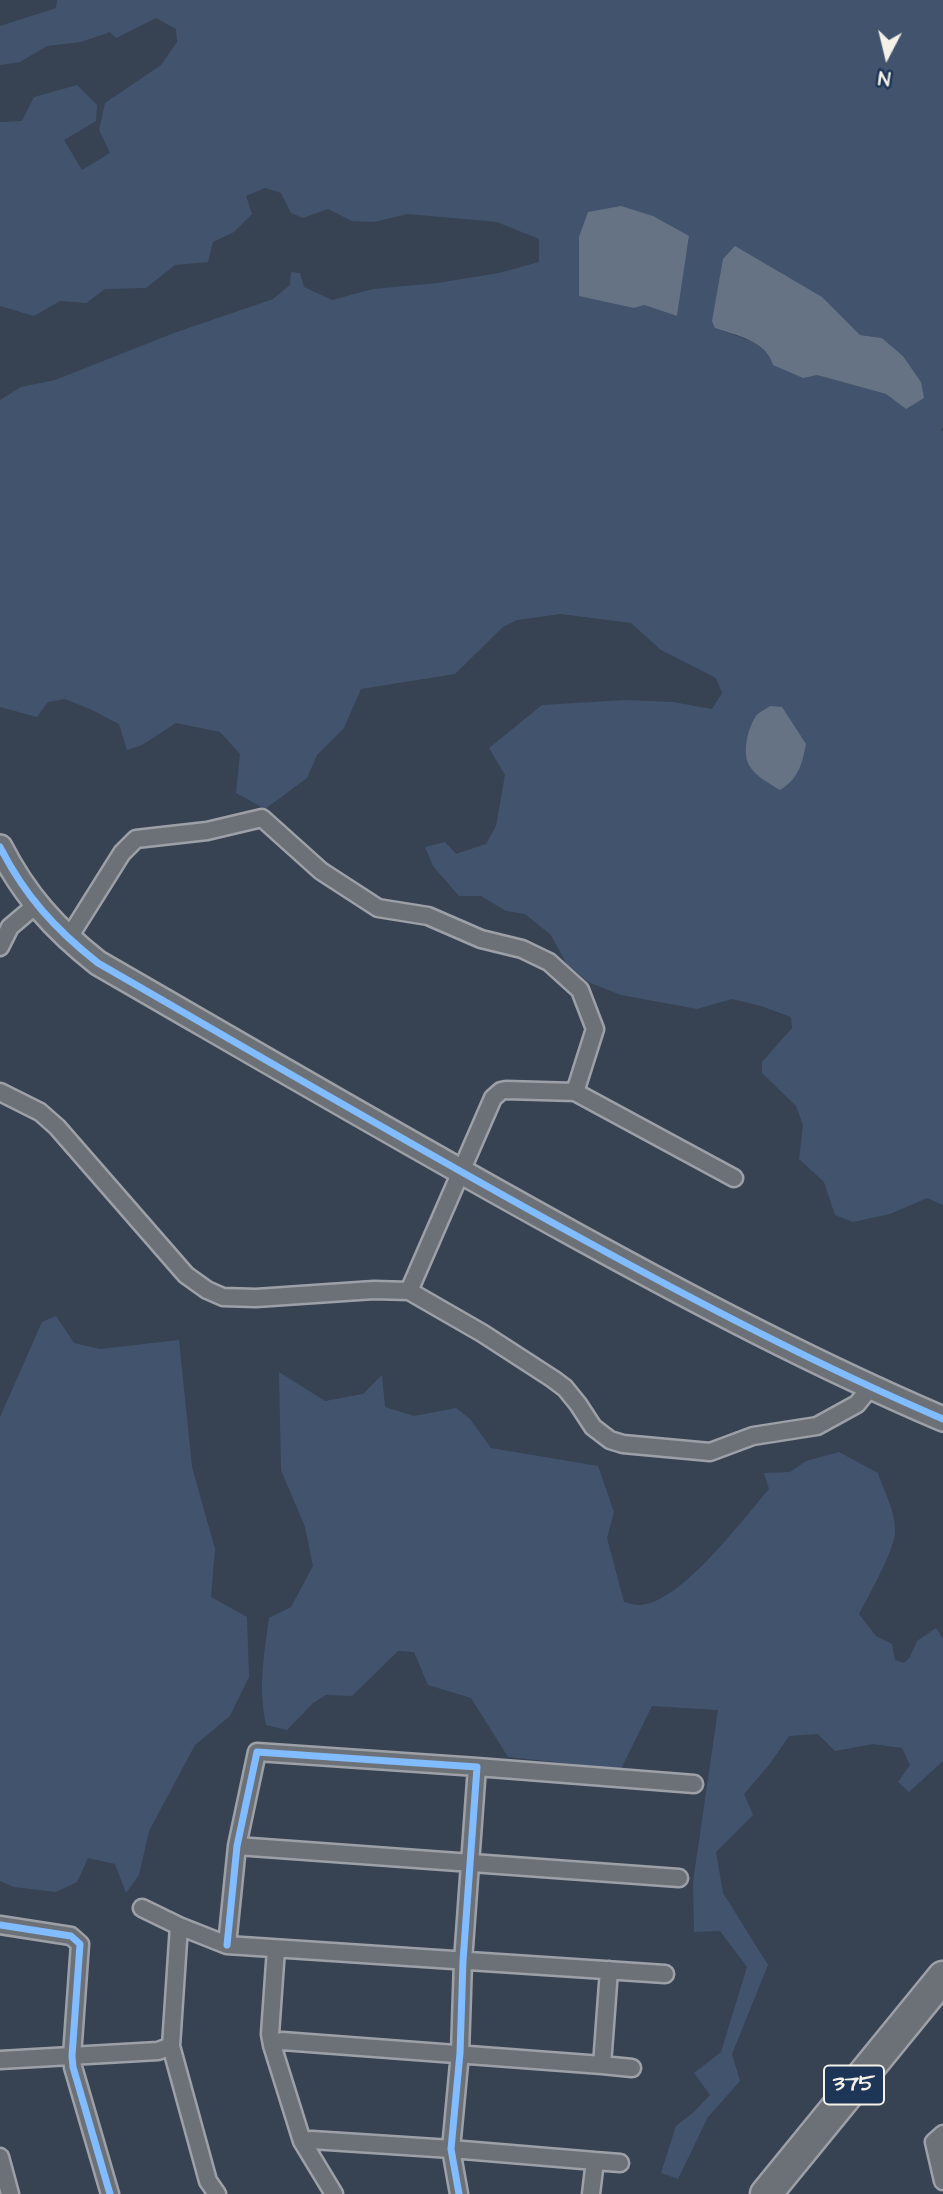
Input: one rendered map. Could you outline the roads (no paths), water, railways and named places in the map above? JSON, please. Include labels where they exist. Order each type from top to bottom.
[{"type":"highway","name":"375","points":[[766,2194],[943,1977]]},
{"type":"street","points":[[68,939],[122,853],[136,839],[207,831],[262,818],[321,871],[378,908],[428,916],[481,939],[522,949],[548,962],[580,990],[595,1029],[575,1092]]},
{"type":"street","points":[[0,847],[36,905],[68,939],[98,963],[461,1173],[670,1287],[870,1388],[943,1419]]},
{"type":"street","points":[[0,947],[10,927],[36,905]]},
{"type":"street","points":[[408,1291],[493,1098],[501,1091],[575,1092],[734,1178]]},
{"type":"street","points":[[0,1092],[40,1112],[57,1126],[186,1275],[207,1290],[223,1297],[256,1298],[374,1290],[408,1291],[553,1379],[572,1396],[593,1427],[610,1440],[623,1444],[710,1452],[753,1436],[817,1426],[857,1404],[870,1388]]},
{"type":"street","points":[[227,1945],[237,1846],[257,1752],[694,1784]]},
{"type":"street","points":[[459,2194],[451,2149],[460,2053],[463,1962],[477,1767]]},
{"type":"street","points":[[237,1846],[679,1878]]},
{"type":"street","points":[[142,1908],[227,1945],[665,1974]]},
{"type":"street","points":[[0,1924],[71,1936],[80,1944],[72,2056],[110,2194]]},
{"type":"street","points":[[179,1926],[171,2046],[208,2181],[217,2194]]},
{"type":"street","points":[[276,1949],[270,2034],[272,2045],[302,2141],[334,2194]]},
{"type":"street","points":[[602,2066],[609,1970]]},
{"type":"street","points":[[272,2045],[282,2041],[632,2068]]},
{"type":"street","points":[[0,2060],[158,2051],[171,2046]]},
{"type":"street","points":[[943,2134],[934,2142],[943,2181]]},
{"type":"street","points":[[302,2141],[451,2149],[620,2164]]},
{"type":"street","points":[[0,2157],[10,2194]]},
{"type":"street","points":[[591,2194],[595,2161]]}]
